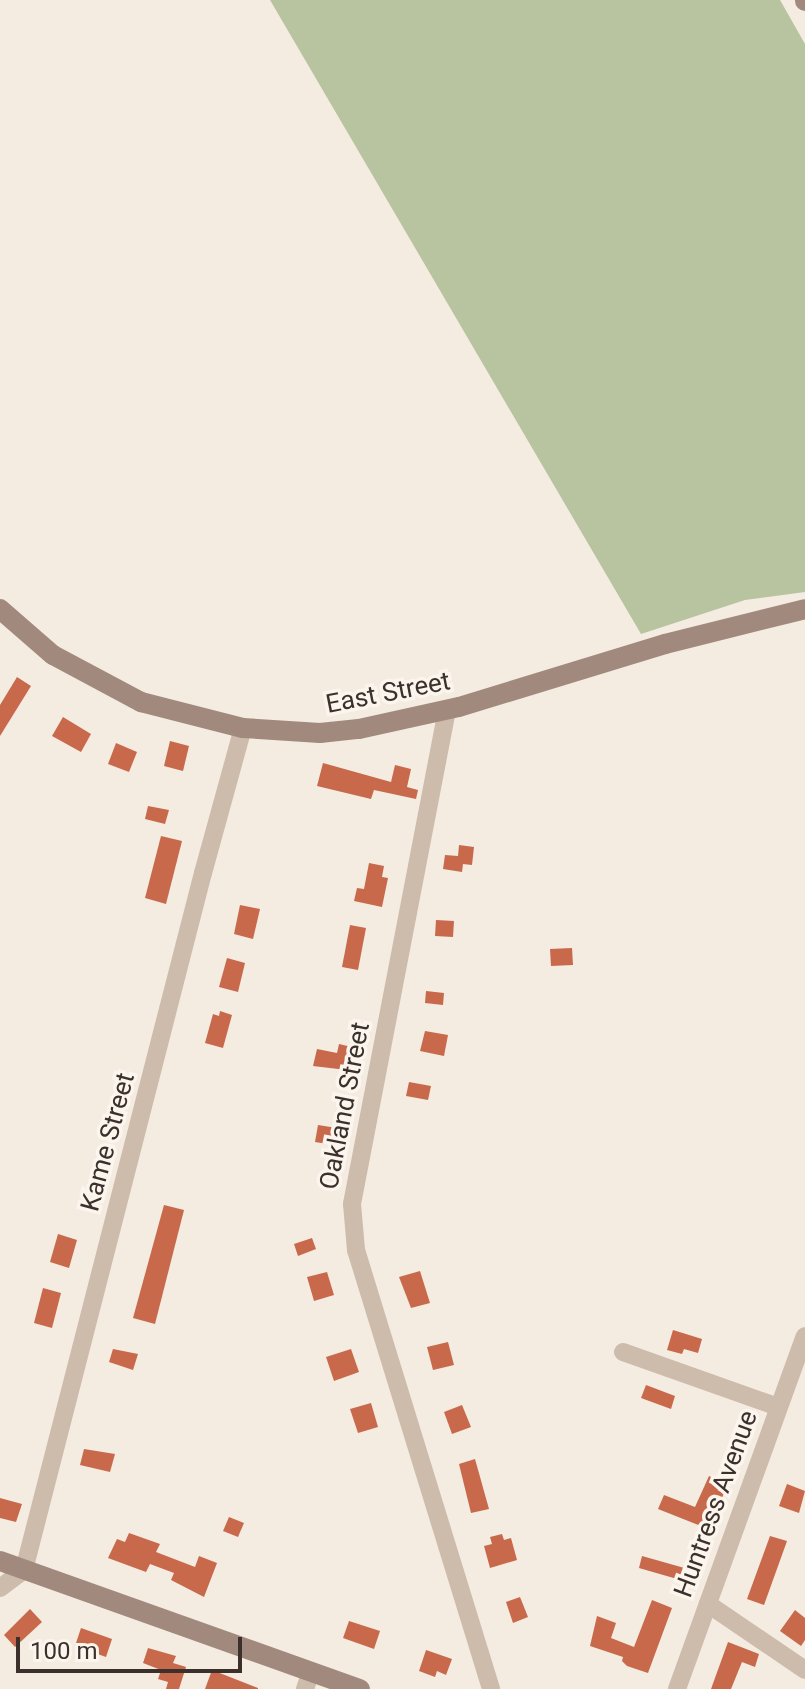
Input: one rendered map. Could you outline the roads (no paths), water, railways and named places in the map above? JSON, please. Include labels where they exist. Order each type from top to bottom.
[{"type":"street","name":"East Street","points":[[0,609],[53,655],[141,702],[243,728],[333,732],[447,710],[677,641],[805,609]]},
{"type":"street","name":"Oakland Street","points":[[447,710],[352,1204],[356,1250],[491,1689]]},
{"type":"street","name":"Kame Street","points":[[24,1570],[243,728]]},
{"type":"street","name":"Huntress Avenue","points":[[677,1689],[805,1336]]},
{"type":"street","points":[[623,1352],[778,1407]]},
{"type":"street","points":[[0,1561],[308,1680],[360,1689]]},
{"type":"street","points":[[0,1588],[24,1570]]},
{"type":"street","points":[[708,1604],[805,1670]]}]
